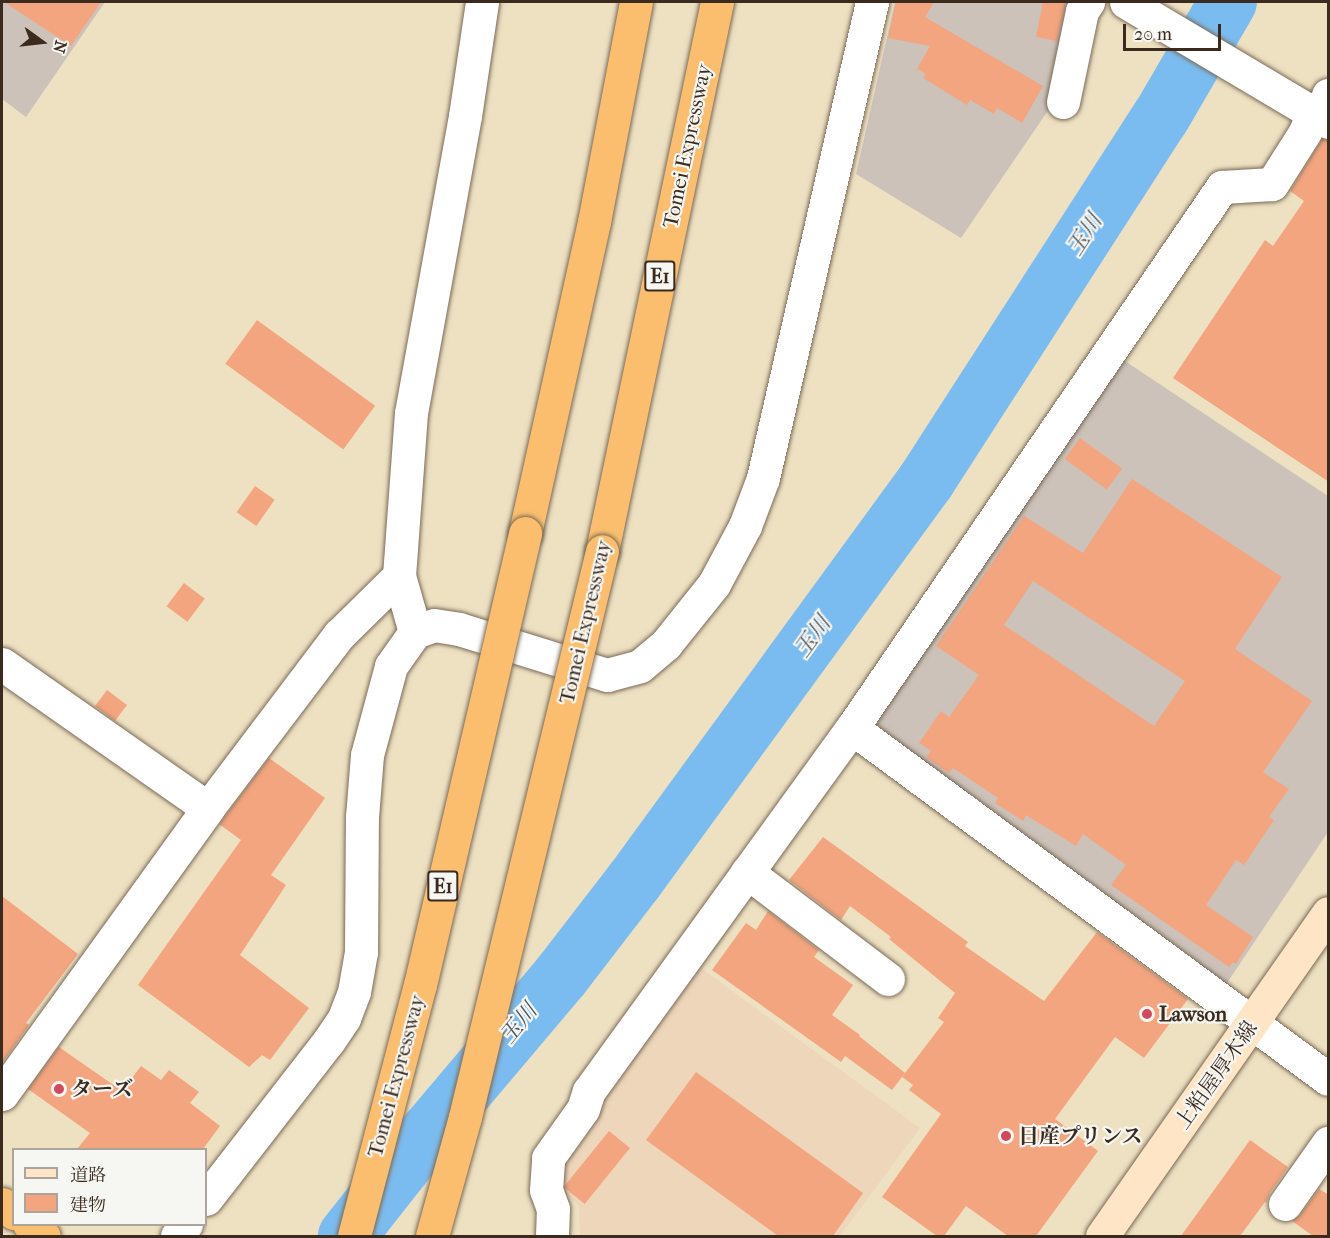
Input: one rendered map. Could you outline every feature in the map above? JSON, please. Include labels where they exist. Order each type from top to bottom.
[{"type":"highway","name":"Tomei Expressway","points":[[354,1236],[420,985],[525,533],[594,222],[636,2]]},
{"type":"highway","name":"Tomei Expressway","points":[[432,1236],[468,1105],[602,551],[717,2]]},
{"type":"highway","points":[[32,1226],[44,1236]]},
{"type":"main road","name":"上粕屋厚木線","points":[[1102,1236],[1329,913]]},
{"type":"street","points":[[415,632],[399,576],[411,413],[465,116],[482,2]]},
{"type":"street","points":[[207,1198],[328,1042],[344,1018],[354,992],[361,952],[362,817],[367,755],[391,666],[415,632],[434,625],[459,629],[607,675],[640,666],[666,644],[714,584],[745,526],[763,478],[872,2]]},
{"type":"street","points":[[1063,102],[1082,11],[1088,2]]},
{"type":"street","points":[[552,1236],[553,1209],[546,1190],[548,1158],[583,1109],[589,1091],[852,728],[1222,187],[1272,184],[1305,132],[1317,108],[1126,2]]},
{"type":"street","points":[[2,1094],[208,808],[339,635],[399,576]]},
{"type":"street","points":[[2,664],[208,808]]},
{"type":"street","points":[[852,728],[1329,1079]]},
{"type":"street","points":[[747,872],[888,979]]},
{"type":"street","points":[[1284,1204],[1329,1143]]},
{"type":"shaded area","points":[[2,2],[105,2],[26,117],[2,99]]},
{"type":"shaded area","points":[[895,2],[1081,2],[1056,99],[961,238],[856,174]]},
{"type":"shaded area","points":[[1119,357],[1328,496],[1328,832],[1221,992],[872,729]]},
{"type":"shaded area","points":[[694,963],[920,1128],[840,1236],[580,1236],[579,1206],[564,1192],[559,1168],[600,1096]]},
{"type":"building","points":[[4,2],[101,2],[71,46]]},
{"type":"building","points":[[896,2],[934,2],[925,17],[1043,86],[1022,123],[997,108],[994,114],[970,100],[967,105],[923,78],[926,74],[917,69],[930,46],[888,38]]},
{"type":"building","points":[[1043,2],[1066,2],[1057,41],[1036,37]]},
{"type":"building","points":[[1322,139],[1329,141],[1329,482],[1173,378],[1265,240],[1273,246],[1304,201],[1290,191]]},
{"type":"building","points":[[257,320],[375,406],[343,450],[225,364]]},
{"type":"building","points":[[1080,438],[1122,469],[1107,490],[1065,459]]},
{"type":"building","points":[[1132,479],[1282,577],[1235,649],[1312,701],[1263,772],[1289,789],[1269,817],[1274,820],[1244,865],[1236,860],[1206,905],[1253,937],[1236,964],[1233,962],[1229,967],[1111,885],[1126,865],[1083,834],[1076,846],[1026,815],[1023,821],[995,803],[998,798],[953,768],[949,773],[926,757],[931,751],[919,743],[941,711],[949,717],[979,675],[936,646],[1024,516],[1083,553]],"holes":[[[1033,581],[1185,681],[1154,726],[1004,625]]]},
{"type":"building","points":[[255,486],[275,500],[256,526],[237,512]]},
{"type":"building","points":[[184,583],[205,599],[187,622],[167,606]]},
{"type":"building","points":[[107,690],[127,705],[115,721],[95,706]]},
{"type":"building","points":[[269,758],[325,798],[271,875],[286,885],[240,955],[309,1008],[270,1060],[262,1055],[249,1067],[138,985],[241,840],[219,824]]},
{"type":"building","points":[[823,837],[968,942],[965,946],[1044,1001],[1097,932],[1188,999],[1144,1058],[1115,1037],[1055,1119],[1098,1151],[1036,1236],[1008,1236],[966,1206],[944,1236],[937,1236],[882,1197],[941,1114],[909,1090],[913,1085],[902,1077],[944,1022],[938,1018],[955,993],[889,939],[891,937],[850,906],[841,920],[789,880]]},
{"type":"building","points":[[2,896],[78,954],[26,1023],[29,1025],[2,1063]]},
{"type":"building","points":[[768,911],[819,950],[814,957],[853,985],[832,1015],[905,1073],[892,1090],[845,1056],[841,1062],[712,970],[746,923],[756,930]]},
{"type":"building","points":[[59,1047],[122,1091],[141,1066],[161,1080],[169,1070],[199,1092],[190,1103],[220,1126],[204,1148],[78,1148],[90,1133],[28,1089]]},
{"type":"building","points":[[696,1072],[863,1193],[833,1236],[778,1236],[646,1140]]},
{"type":"building","points":[[609,1131],[630,1148],[585,1204],[564,1187]]},
{"type":"building","points":[[1250,1140],[1288,1167],[1270,1193],[1266,1203],[1240,1236],[1181,1236]]},
{"type":"building","points":[[1319,1189],[1329,1195],[1329,1236],[1313,1236],[1292,1221],[1300,1215]]},
{"type":"waterway","name":"玉川","points":[[347,1236],[430,1131],[561,976],[635,880],[926,481],[1161,117],[1228,2]]},
{"type":"place","name":"Lawson","points":[[1147,1014]]},
{"type":"place","name":"ターズ","points":[[59,1089]]},
{"type":"place","name":"日産プリンス","points":[[1006,1136]]}]
